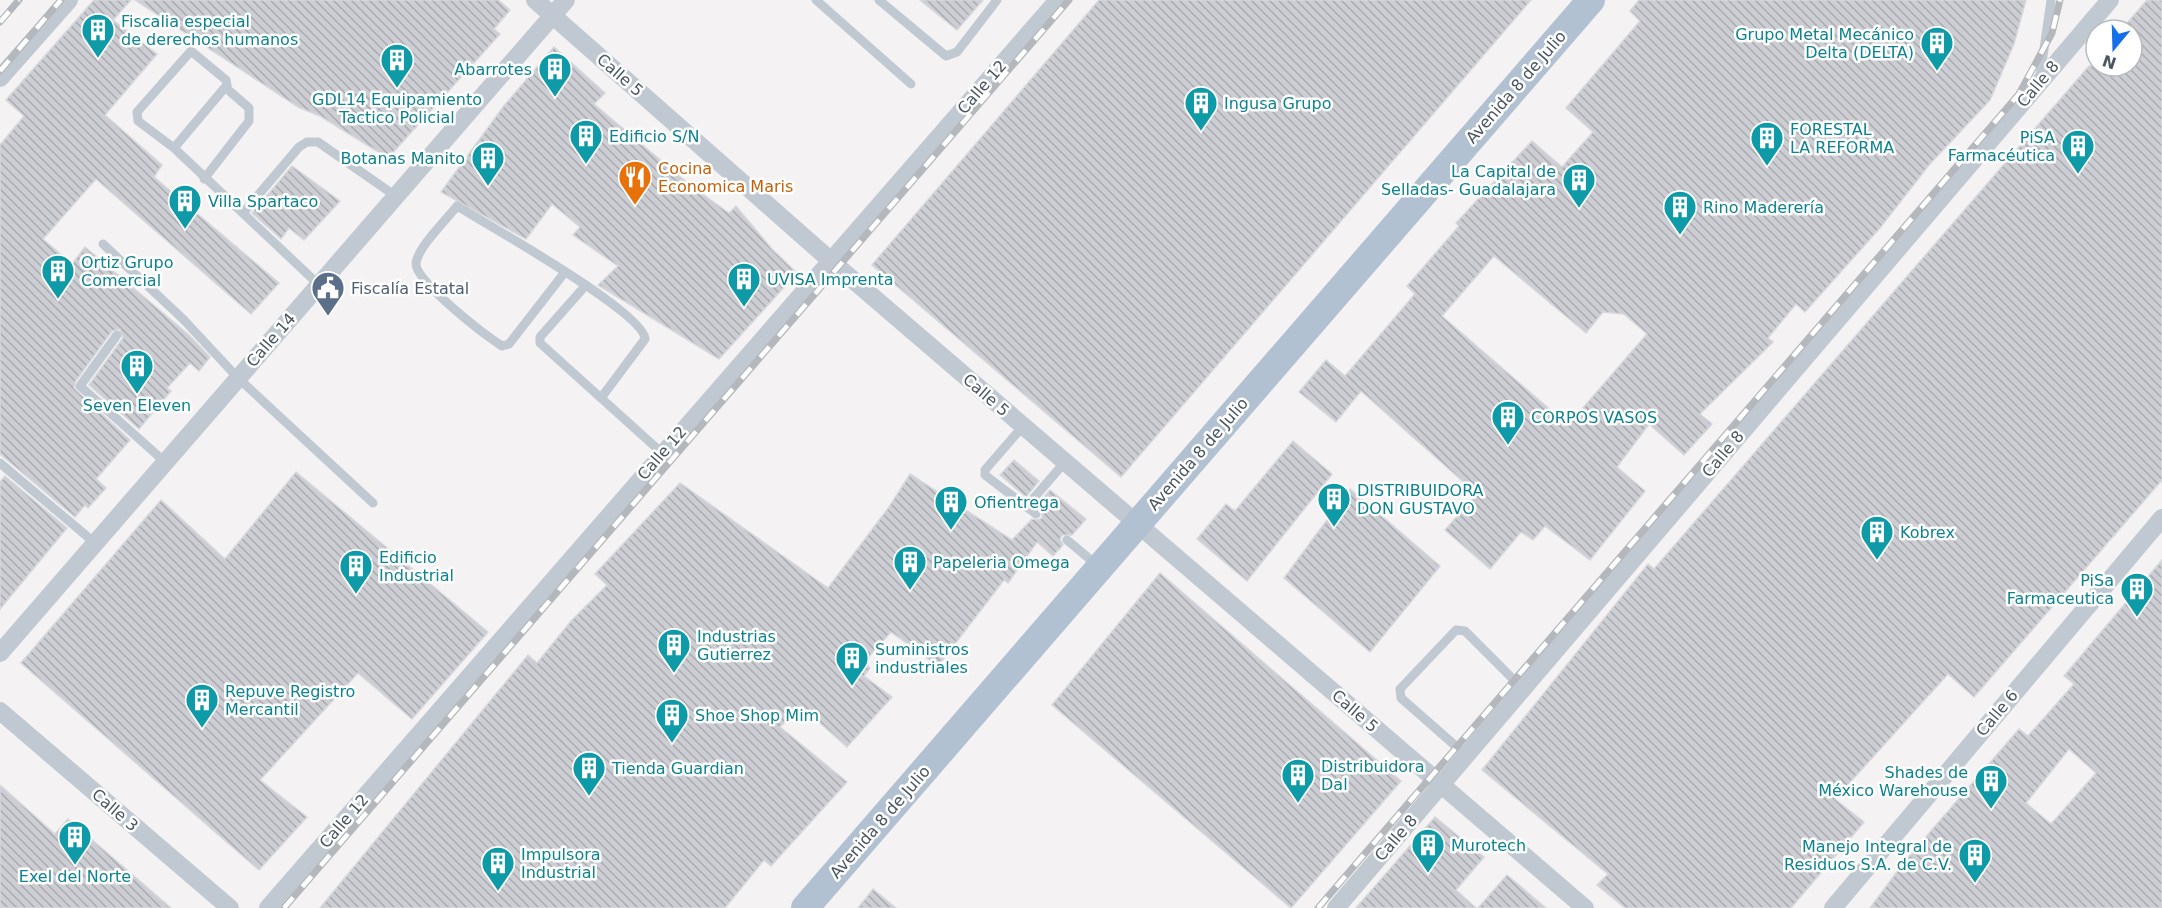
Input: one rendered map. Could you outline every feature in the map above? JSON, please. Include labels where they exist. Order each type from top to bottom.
[{"type":"main road","name":"Avenida 8 de Julio","points":[[805,908],[1590,0]]},
{"type":"street","points":[[0,78],[69,0]]},
{"type":"street","name":"Calle 5","points":[[535,0],[830,260],[1585,908]]},
{"type":"street","name":"Calle 14","points":[[0,653],[566,0]]},
{"type":"street","name":"Calle 12","points":[[268,908],[1058,0]]},
{"type":"street","name":"Calle 8","points":[[1336,908],[2109,0]]},
{"type":"street","name":"Calle 6","points":[[1833,908],[2162,518]]},
{"type":"street","name":"Calle 3","points":[[0,711],[230,908]]},
{"type":"lane","points":[[816,0],[911,84]]},
{"type":"lane","points":[[879,0],[946,56],[957,52],[997,0]]},
{"type":"lane","points":[[2039,82],[2051,0]]},
{"type":"lane","points":[[174,148],[226,88],[226,80],[191,51],[137,112],[136,117],[141,125],[174,148],[204,179],[319,285]]},
{"type":"lane","points":[[204,179],[249,121],[249,108],[226,88]]},
{"type":"lane","points":[[243,213],[299,147],[307,142],[318,142],[397,197]]},
{"type":"lane","points":[[565,272],[509,344],[502,346],[424,281],[416,263],[419,253],[457,206],[565,272],[586,285],[618,306],[642,329],[645,335],[643,342],[601,398]]},
{"type":"lane","points":[[103,244],[183,319],[238,378],[373,503]]},
{"type":"lane","points":[[586,285],[539,341],[662,453]]},
{"type":"lane","points":[[117,335],[80,386],[165,462]]},
{"type":"lane","points":[[1023,426],[985,473],[1036,514]]},
{"type":"lane","points":[[1026,507],[1065,462]]},
{"type":"lane","points":[[0,463],[95,543]]},
{"type":"lane","points":[[1067,540],[1100,568]]},
{"type":"lane","points":[[1467,756],[1401,698],[1400,689],[1456,630],[1465,631],[1523,689]]},
{"type":"building","points":[[94,0],[131,0],[113,20],[157,54],[105,115],[162,165],[154,177],[279,283],[251,314],[96,179],[43,239],[72,264],[85,247],[189,335],[210,357],[199,371],[190,363],[167,388],[171,391],[139,429],[89,385],[123,338],[120,329],[112,331],[75,382],[74,388],[130,440],[96,479],[106,488],[88,508],[85,505],[75,517],[0,454],[0,145],[24,116],[6,100]]},
{"type":"building","points":[[135,0],[498,0],[510,10],[494,29],[500,34],[388,158],[320,116],[298,107]]},
{"type":"building","points":[[920,0],[983,0],[957,30]]},
{"type":"building","name":"Ingusa Grupo","points":[[1099,0],[1531,0],[1121,477],[872,265]]},
{"type":"building","points":[[1639,0],[2026,0],[2014,44],[1990,100],[1929,165],[1880,228],[1805,312],[1796,304],[1768,338],[1773,342],[1700,414],[1712,424],[1684,455],[1649,424],[1617,467],[1645,491],[1590,560],[1545,526],[1533,540],[1521,532],[1490,569],[1445,530],[1477,494],[1361,391],[1336,422],[1299,392],[1326,360],[1345,376],[1415,294],[1407,286],[1459,226],[1456,223],[1532,141],[1562,167],[1593,132],[1566,108],[1640,21],[1630,11]],"holes":[[[1494,256],[1586,333],[1603,312],[1624,314],[1647,334],[1568,425],[1442,316]]]},
{"type":"building","points":[[2147,0],[2162,0],[2162,480],[1974,697],[1948,674],[1835,799],[1864,822],[1791,908],[1625,908],[1597,885],[1608,874],[1482,770],[1648,564],[1654,569],[2084,72],[2084,78],[2144,78],[2144,18],[2131,18]]},
{"type":"building","points":[[554,47],[605,93],[594,104],[690,185],[729,213],[736,206],[772,249],[797,273],[719,359],[598,285],[618,266],[573,235],[580,227],[552,204],[526,239],[441,192],[503,107]]},
{"type":"building","points":[[292,166],[340,201],[304,240],[289,228],[281,239],[252,213]]},
{"type":"building","points":[[1293,441],[1332,474],[1247,581],[1197,539],[1226,504],[1235,511]]},
{"type":"building","points":[[1014,460],[1039,481],[1026,497],[1000,475]]},
{"type":"building","name":"Repuve Registro Mercantil","points":[[296,472],[488,632],[412,719],[358,673],[260,780],[307,817],[259,870],[21,663],[161,500],[225,559]]},
{"type":"building","points":[[910,474],[1012,540],[1032,519],[1042,518],[1042,511],[1036,506],[1050,490],[1086,519],[1072,535],[1062,535],[1060,539],[1063,545],[1053,556],[1037,542],[1008,583],[1004,580],[938,666],[891,632],[864,662],[870,668],[864,676],[892,697],[847,747],[801,706],[780,727],[847,782],[771,866],[764,860],[725,908],[320,908],[528,655],[537,663],[571,621],[607,585],[595,574],[680,483],[828,588],[889,507]]},
{"type":"building","points":[[5,476],[67,528],[0,609],[0,482]]},
{"type":"building","name":"DISTRIBUIDORA DON GUSTAVO","points":[[1350,489],[1440,566],[1370,652],[1284,578]]},
{"type":"building","points":[[2162,560],[2162,908],[1870,908],[1905,861],[2019,729],[2028,736],[2074,684],[2064,676]],"holes":[[[2069,749],[2096,773],[2051,824],[2026,803]]]},
{"type":"building","points":[[1160,573],[1401,781],[1291,908],[1052,705]]},
{"type":"building","name":"Exel del Norte","points":[[0,785],[55,834],[68,819],[171,908],[0,908]]},
{"type":"building","name":"Murotech","points":[[1435,817],[1484,857],[1456,890],[1476,908],[1356,908]]},
{"type":"building","name":"Murotech","points":[[1507,875],[1546,908],[1478,908]]},
{"type":"building","points":[[873,889],[896,908],[858,908]]},
{"type":"railway","points":[[0,22],[19,0]]},
{"type":"railway","points":[[0,71],[61,0]]},
{"type":"railway","points":[[284,908],[1069,0]]},
{"type":"railway","points":[[1318,908],[2019,94],[2052,33],[2060,0]]},
{"type":"place","name":"Fiscalia especial de derechos humanos","points":[[98,59]]},
{"type":"place","name":"Grupo Metal Mecánico Delta (DELTA)","points":[[1937,72]]},
{"type":"place","name":"GDL14 Equipamiento Tactico Policial","points":[[397,89]]},
{"type":"place","name":"Abarrotes","points":[[555,98]]},
{"type":"place","name":"Ingusa Grupo","points":[[1201,132]]},
{"type":"place","name":"Edificio S/N","points":[[586,165]]},
{"type":"place","name":"FORESTAL LA REFORMA","points":[[1767,167]]},
{"type":"place","name":"PiSA Farmacéutica","points":[[2078,175]]},
{"type":"place","name":"Botanas Manito","points":[[488,187]]},
{"type":"place","name":"Cocina Economica Maris","points":[[635,206]]},
{"type":"place","name":"La Capital de Selladas- Guadalajara","points":[[1579,209]]},
{"type":"place","name":"Villa Spartaco","points":[[185,230]]},
{"type":"place","name":"Rino Maderería","points":[[1680,236]]},
{"type":"place","name":"Ortiz Grupo Comercial","points":[[58,300]]},
{"type":"place","name":"UVISA Imprenta","points":[[744,308]]},
{"type":"place","name":"Fiscalía Estatal","points":[[328,317]]},
{"type":"place","name":"Seven Eleven","points":[[137,395]]},
{"type":"place","name":"CORPOS VASOS","points":[[1508,446]]},
{"type":"place","name":"DISTRIBUIDORA DON GUSTAVO","points":[[1334,528]]},
{"type":"place","name":"Ofientrega","points":[[951,531]]},
{"type":"place","name":"Kobrex","points":[[1877,561]]},
{"type":"place","name":"Papeleria Omega","points":[[910,591]]},
{"type":"place","name":"Edificio Industrial","points":[[356,595]]},
{"type":"place","name":"PiSa Farmaceutica","points":[[2137,618]]},
{"type":"place","name":"Industrias Gutierrez","points":[[674,674]]},
{"type":"place","name":"Suministros industriales","points":[[852,687]]},
{"type":"place","name":"Repuve Registro Mercantil","points":[[202,729]]},
{"type":"place","name":"Shoe Shop Mim","points":[[672,744]]},
{"type":"place","name":"Tienda Guardian","points":[[589,797]]},
{"type":"place","name":"Distribuidora Dal","points":[[1298,804]]},
{"type":"place","name":"Shades de México Warehouse","points":[[1991,810]]},
{"type":"place","name":"Exel del Norte","points":[[75,866]]},
{"type":"place","name":"Murotech","points":[[1428,874]]},
{"type":"place","name":"Manejo Integral de Residuos S.A. de C.V.","points":[[1975,884]]},
{"type":"place","name":"Impulsora Industrial","points":[[498,892]]}]
